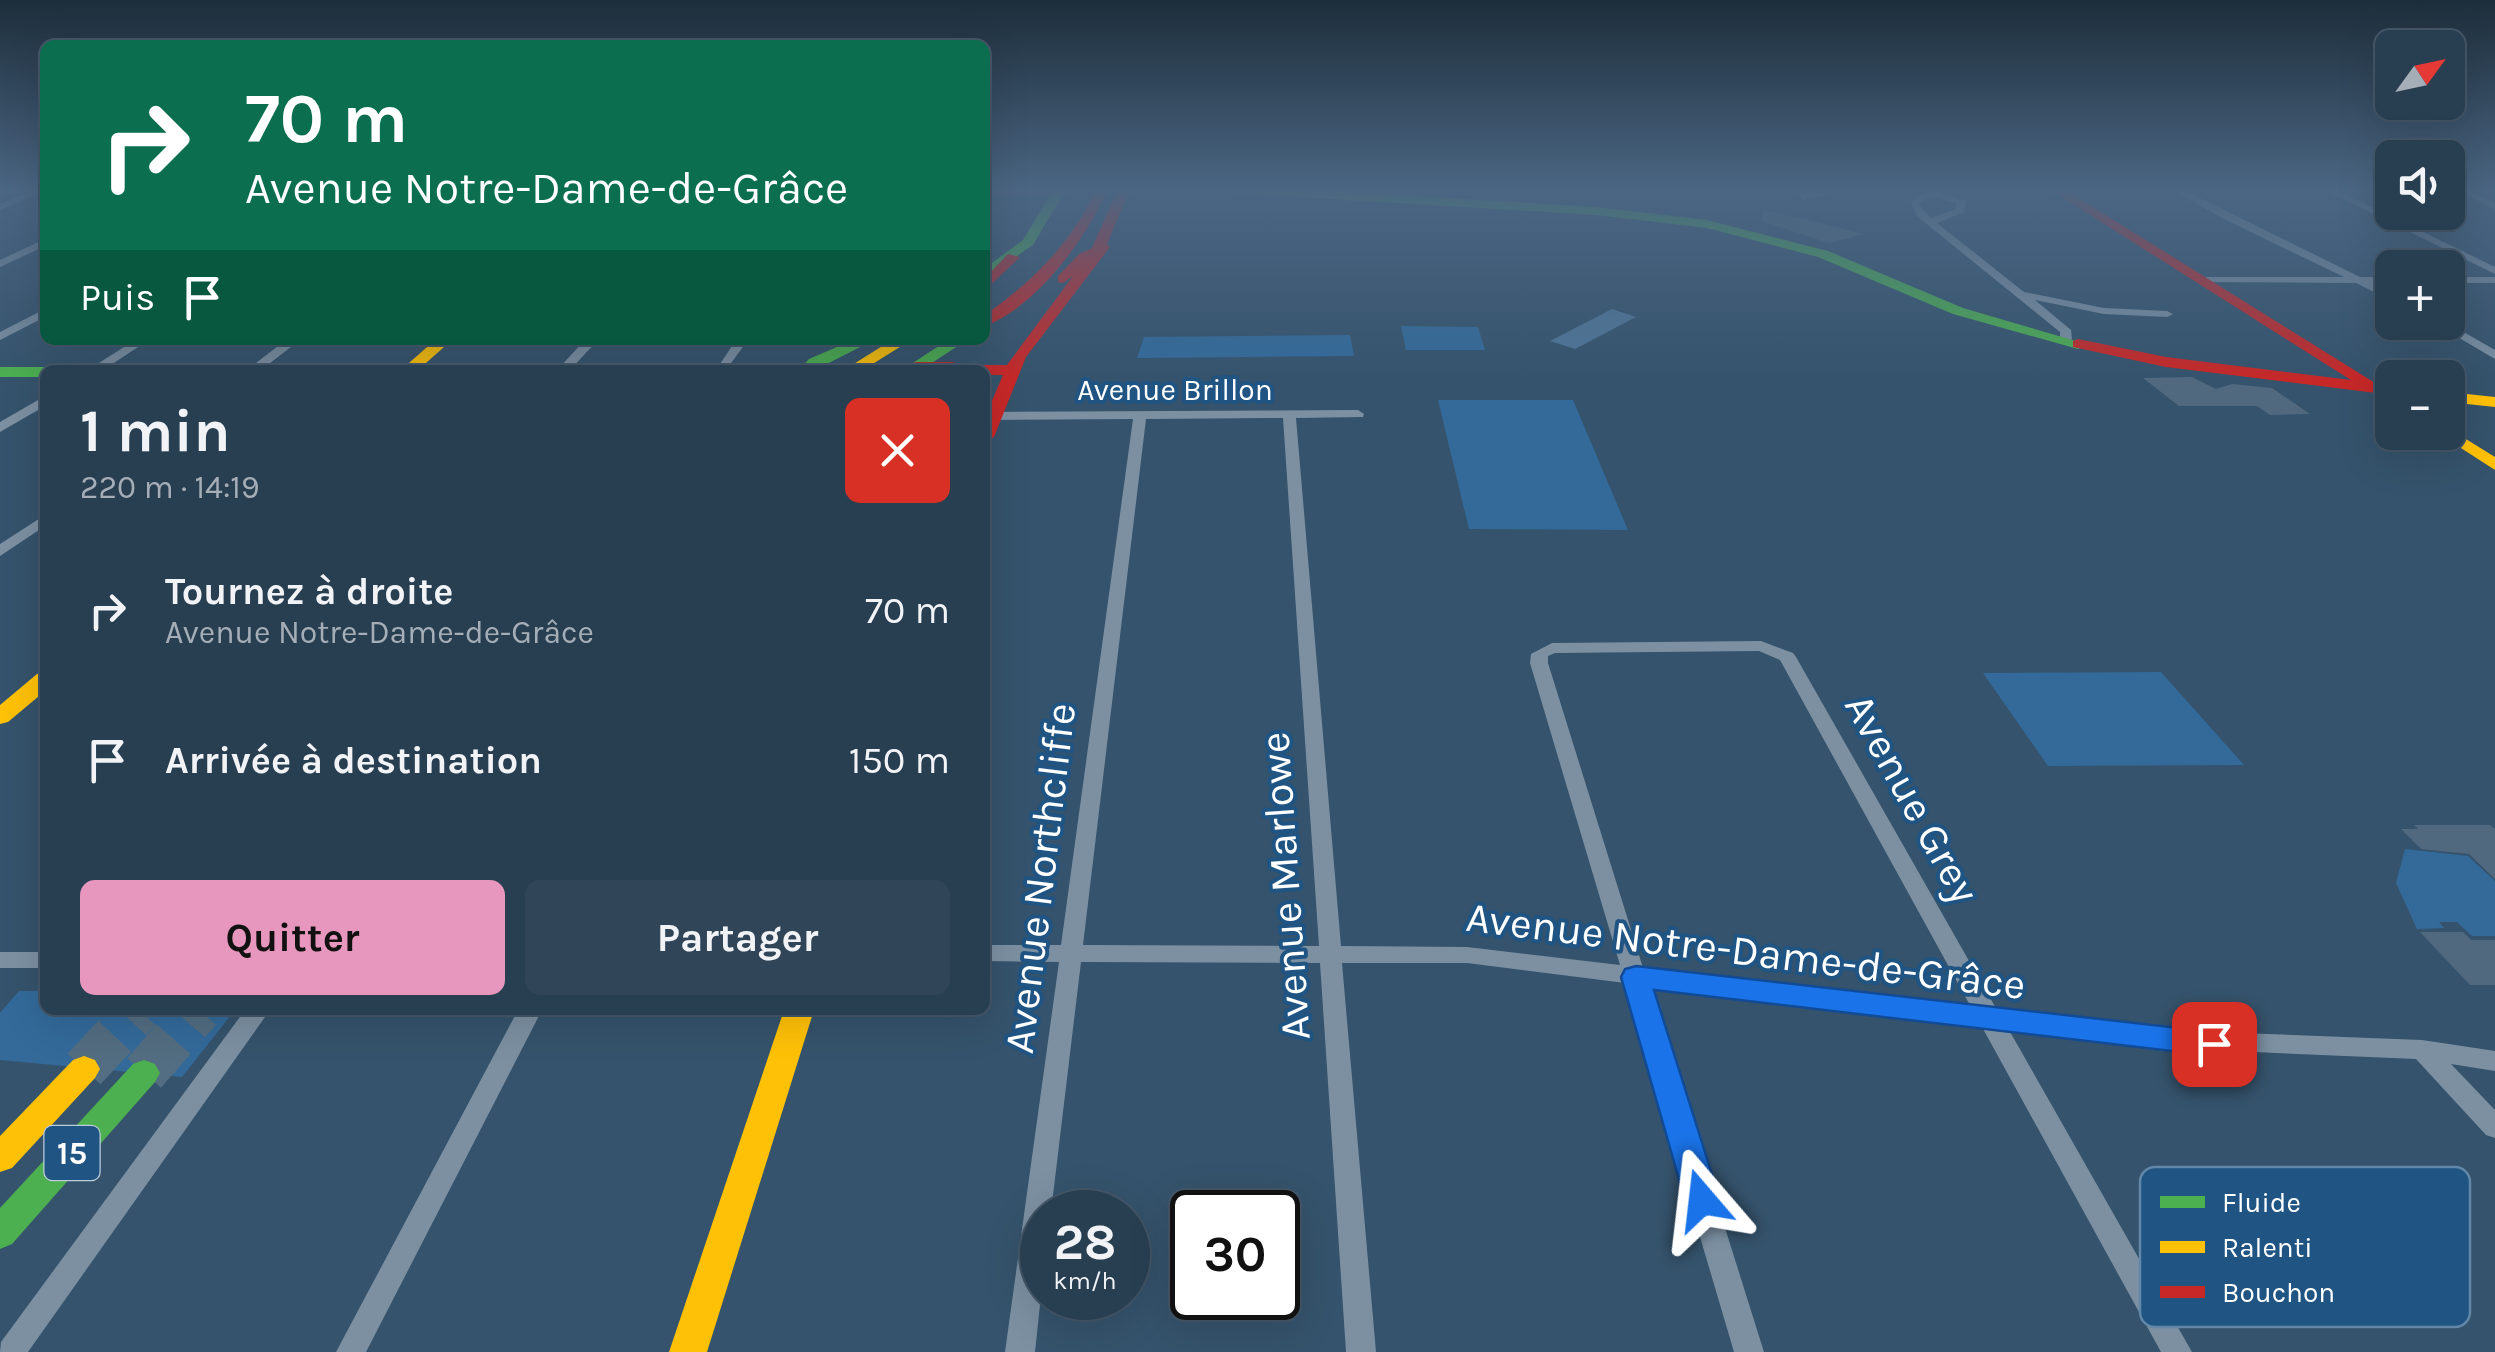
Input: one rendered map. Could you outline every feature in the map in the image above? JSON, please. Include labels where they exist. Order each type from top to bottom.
[{"type":"main road","points":[[990,281],[1017,252]]},
{"type":"main road","points":[[990,299],[1043,252]]},
{"type":"main road","points":[[990,318],[1067,252]]},
{"type":"main road","points":[[990,336],[1095,252]]},
{"type":"main road","points":[[990,424],[1014,364],[1101,252]]},
{"type":"main road","points":[[1816,252],[1958,310],[2064,342],[2149,360],[2375,391]]},
{"type":"main road","points":[[2158,252],[2375,386]]},
{"type":"main road","points":[[990,271],[1012,257]]},
{"type":"main road","points":[[415,365],[438,345]]},
{"type":"main road","points":[[811,365],[856,345]]},
{"type":"main road","points":[[830,365],[860,345]]},
{"type":"main road","points":[[861,365],[895,345]]},
{"type":"main road","points":[[886,365],[920,345]]},
{"type":"main road","points":[[921,365],[951,345]]},
{"type":"main road","points":[[945,365],[976,345]]},
{"type":"main road","points":[[990,366],[1014,364]]},
{"type":"main road","points":[[0,372],[40,372]]},
{"type":"main road","points":[[2465,398],[2495,402]]},
{"type":"main road","points":[[2465,446],[2495,465]]},
{"type":"main road","points":[[0,717],[40,684]]},
{"type":"main road","points":[[688,1352],[797,1015]]},
{"type":"main road","name":"15","points":[[0,1158],[84,1068]]},
{"type":"main road","name":"15","points":[[0,1233],[144,1073]]},
{"type":"street","points":[[0,264],[24,252]]},
{"type":"street","points":[[1969,252],[2066,332],[2064,342]]},
{"type":"street","points":[[2296,252],[2375,288]]},
{"type":"street","points":[[2457,252],[2495,270]]},
{"type":"street","points":[[2204,280],[2375,280]]},
{"type":"street","points":[[2465,280],[2495,280]]},
{"type":"street","points":[[2022,295],[2114,312],[2166,314]]},
{"type":"street","points":[[0,337],[40,315]]},
{"type":"street","points":[[2465,338],[2495,355]]},
{"type":"street","points":[[102,365],[134,345]]},
{"type":"street","points":[[260,365],[287,345]]},
{"type":"street","points":[[568,365],[587,345]]},
{"type":"street","points":[[0,428],[40,403]]},
{"type":"street","name":"Avenue Marlowe","points":[[1289,414],[1361,1352]]},
{"type":"street","name":"Avenue Brillon","points":[[990,426],[1140,415],[1358,414]]},
{"type":"street","name":"Avenue Northcliffe","points":[[1020,1352],[1140,415]]},
{"type":"street","points":[[0,551],[40,523]]},
{"type":"street","name":"Avenue Grey","points":[[1636,977],[1539,657],[1547,649],[1572,646],[1754,646],[1781,652],[2140,1285]]},
{"type":"street","name":"Avenue Notre-Dame-de-Grâce","points":[[990,953],[1467,956],[2214,1044],[2422,1050],[2495,1060]]},
{"type":"street","points":[[1,961],[40,960]]},
{"type":"street","points":[[1636,977],[1749,1352]]},
{"type":"street","points":[[11,1352],[254,1015]]},
{"type":"street","points":[[351,1352],[527,1015]]},
{"type":"street","points":[[2422,1050],[2495,1127]]},
{"type":"street","name":"Avenue Grey","points":[[2164,1327],[2178,1352]]},
{"type":"shaded area","points":[[1612,309],[1636,317],[1575,349],[1550,341]]},
{"type":"shaded area","points":[[1401,326],[1478,327],[1485,350],[1406,350]]},
{"type":"shaded area","points":[[1350,335],[1354,356],[1137,358],[1144,337]]},
{"type":"shaded area","points":[[1438,400],[1573,400],[1628,530],[1469,529]]},
{"type":"shaded area","points":[[2161,672],[2244,765],[2048,766],[1983,673]]},
{"type":"shaded area","points":[[2405,849],[2468,856],[2495,881],[2495,936],[2472,936],[2457,922],[2439,922],[2444,928],[2417,929],[2396,883]]},
{"type":"shaded area","points":[[19,991],[40,991],[40,1015],[231,1015],[182,1077],[0,1060],[0,1013]]},
{"type":"building","points":[[2192,377],[2216,389],[2232,384],[2272,388],[2310,414],[2270,415],[2257,406],[2179,406],[2143,378]]},
{"type":"building","points":[[2414,825],[2490,825],[2495,829],[2495,879],[2469,854],[2421,849],[2401,829],[2418,829]]},
{"type":"building","points":[[2420,932],[2463,932],[2471,940],[2495,940],[2495,985],[2470,985]]},
{"type":"tunnel","points":[[84,1069],[134,1015]]},
{"type":"tunnel","points":[[144,1073],[195,1015]]},
{"type":"traffic: fast","points":[[990,270],[1014,252]]},
{"type":"traffic: fast","points":[[1816,252],[1958,311],[2078,344]]},
{"type":"traffic: fast","points":[[811,365],[854,345]]},
{"type":"traffic: fast","points":[[918,365],[951,345]]},
{"type":"traffic: fast","points":[[0,372],[40,372]]},
{"type":"traffic: fast","points":[[0,1233],[144,1073]]},
{"type":"traffic: slow","points":[[415,365],[438,345]]},
{"type":"traffic: slow","points":[[860,365],[894,345]]},
{"type":"traffic: slow","points":[[2465,399],[2495,402]]},
{"type":"traffic: slow","points":[[2465,446],[2495,465]]},
{"type":"traffic: slow","points":[[0,717],[40,683]]},
{"type":"traffic: slow","points":[[688,1352],[797,1015]]},
{"type":"traffic: slow","points":[[0,1158],[84,1069]]},
{"type":"traffic: jam","points":[[990,318],[1022,294],[1064,252]]},
{"type":"traffic: jam","points":[[1063,279],[1094,252]]},
{"type":"traffic: jam","points":[[990,425],[1019,356],[1097,252]]},
{"type":"traffic: jam","points":[[2156,252],[2368,384]]},
{"type":"traffic: jam","points":[[990,281],[1013,257]]},
{"type":"traffic: jam","points":[[2078,344],[2166,362],[2375,388]]},
{"type":"traffic: jam","points":[[990,370],[1010,370]]},
{"type":"route","points":[[1702,1200],[1636,977],[2214,1044]]}]
